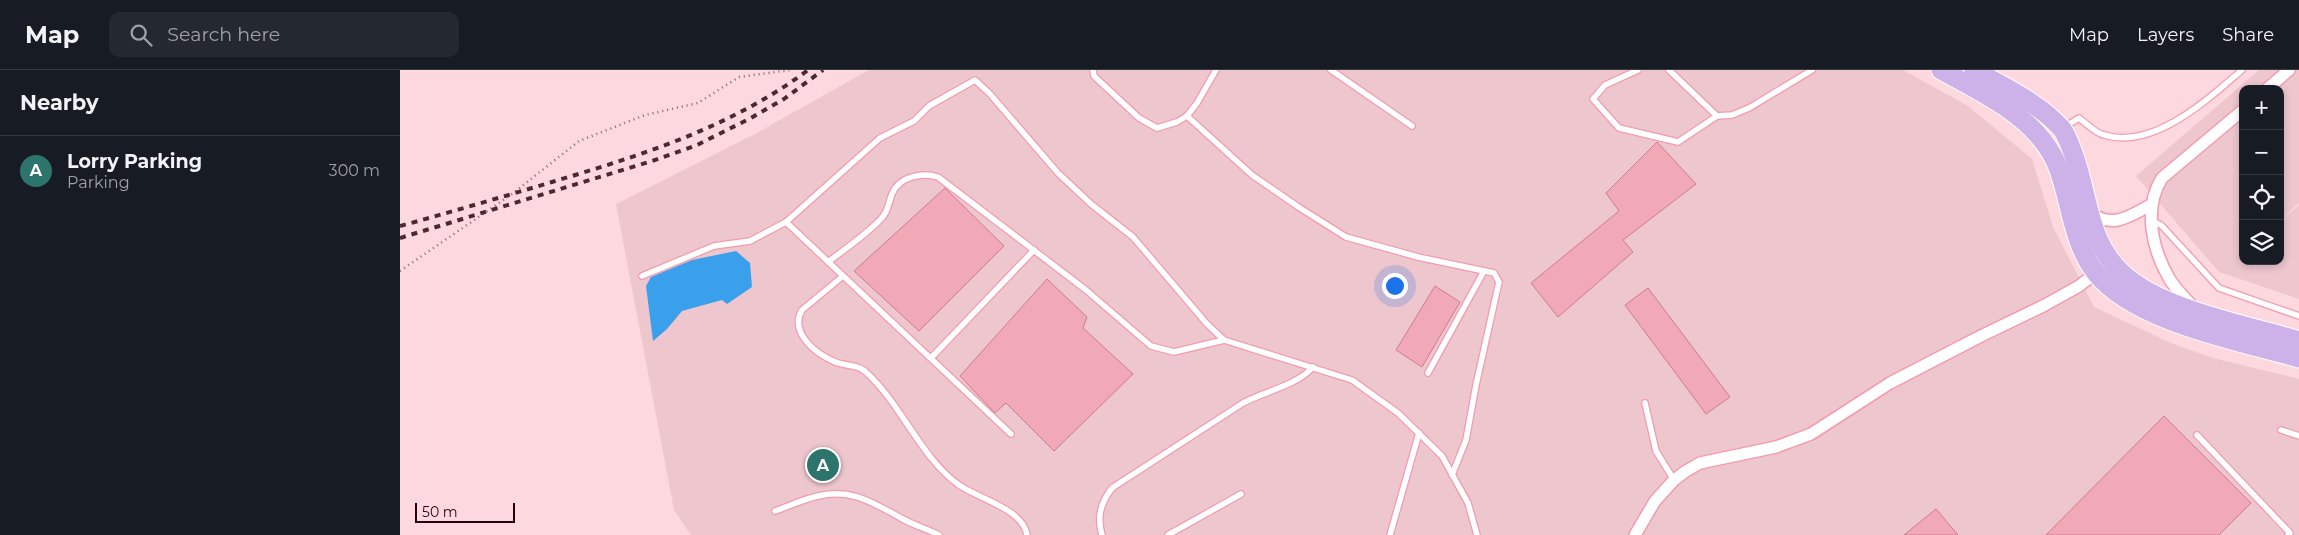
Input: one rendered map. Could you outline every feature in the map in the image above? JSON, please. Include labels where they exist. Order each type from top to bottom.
[{"type":"main road","points":[[1941,70],[1992,98],[2020,117],[2049,148],[2059,169],[2076,232],[2096,273],[2132,303],[2169,321],[2299,358]]},
{"type":"main road","points":[[1979,72],[2028,101],[2062,129],[2077,163],[2094,233],[2107,257],[2123,275],[2165,301],[2299,341]]},
{"type":"street","points":[[2272,85],[2289,70]]},
{"type":"street","points":[[2199,312],[2169,280],[2158,256],[2152,232],[2152,204],[2155,190],[2162,178],[2239,113]]},
{"type":"street","points":[[2087,210],[2098,218],[2112,221],[2129,217],[2152,204]]},
{"type":"street","points":[[1635,535],[1655,501],[1674,480],[1700,463],[1776,446],[1811,434],[1898,379],[2045,305],[2079,286],[2096,273]]},
{"type":"lane","points":[[1093,70],[1094,76],[1140,118],[1158,128],[1187,116],[1197,103],[1216,70]]},
{"type":"lane","points":[[1331,70],[1412,126]]},
{"type":"lane","points":[[1638,70],[1605,85],[1593,99],[1619,128],[1678,142],[1717,116],[1732,116],[1749,108],[1812,70]]},
{"type":"lane","points":[[1669,70],[1717,116]]},
{"type":"lane","points":[[2062,129],[2079,118],[2104,135],[2138,137],[2162,129],[2189,113],[2242,70]]},
{"type":"lane","points":[[642,276],[714,246],[750,241],[786,222],[880,138],[914,122],[929,106],[975,80],[1058,173],[1091,204],[1133,237],[1207,324],[1224,340],[1352,380],[1398,413],[1442,456],[1468,503],[1477,535]]},
{"type":"lane","points":[[1187,116],[1252,175],[1346,237],[1418,257],[1494,273],[1499,282],[1466,440],[1452,475]]},
{"type":"lane","points":[[828,262],[880,220],[889,208],[893,192],[909,177],[928,174],[938,177],[1086,290],[1151,346],[1174,352],[1224,340]]},
{"type":"lane","points":[[2152,221],[2161,225],[2219,288],[2299,316]]},
{"type":"lane","points":[[786,222],[1010,434]]},
{"type":"lane","points":[[931,358],[1034,250]]},
{"type":"lane","points":[[1428,373],[1484,271]]},
{"type":"lane","points":[[843,276],[802,310],[798,317],[797,325],[802,336],[810,345],[834,362],[859,366],[866,371],[883,388],[944,472],[959,485],[1014,515],[1026,527],[1027,535]]},
{"type":"lane","points":[[1102,535],[1098,522],[1100,509],[1112,488],[1243,403],[1263,392],[1304,377],[1313,368]]},
{"type":"lane","points":[[1645,403],[1656,451],[1674,480]]},
{"type":"lane","points":[[2281,430],[2299,436]]},
{"type":"lane","points":[[1390,535],[1418,433]]},
{"type":"lane","points":[[2197,435],[2290,533],[2288,535]]},
{"type":"lane","points":[[775,511],[819,496],[839,494],[857,496],[870,500],[902,519],[939,535]]},
{"type":"lane","points":[[1168,535],[1241,494]]},
{"type":"path","points":[[400,271],[512,194],[579,141],[645,115],[698,103],[739,77],[790,70]]},
{"type":"shaded area","points":[[869,70],[1903,70],[1968,106],[2032,159],[2053,227],[2094,307],[2173,344],[2213,358],[2299,379],[2299,535],[691,535],[674,510],[616,204],[755,134]]},
{"type":"shaded area","points":[[2259,70],[2299,70],[2299,203],[2284,216],[2284,85],[2242,85]]},
{"type":"shaded area","points":[[2239,87],[2239,265],[2284,265],[2284,218],[2299,205],[2299,299],[2219,272],[2136,176]]},
{"type":"water","points":[[736,251],[750,263],[752,287],[727,304],[722,300],[682,311],[667,329],[653,341],[646,286],[651,277],[692,260]]},
{"type":"building","points":[[1657,142],[1696,184],[1623,240],[1633,252],[1558,317],[1531,283],[1619,211],[1606,193]]},
{"type":"building","points":[[945,188],[1004,246],[919,331],[854,271]]},
{"type":"building","points":[[1047,279],[1087,317],[1083,328],[1133,374],[1054,451],[1006,403],[995,413],[960,376]]},
{"type":"building","points":[[1435,286],[1460,302],[1422,367],[1396,350]]},
{"type":"building","points":[[1648,288],[1730,397],[1706,414],[1625,305]]},
{"type":"building","points":[[2164,416],[2251,503],[2219,535],[2046,535]]},
{"type":"building","points":[[1936,509],[1958,535],[1904,535]]},
{"type":"railway","points":[[400,226],[586,172],[653,150],[749,108],[808,70]]},
{"type":"railway","points":[[400,238],[652,161],[697,145],[784,99],[823,70]]},
{"type":"place","name":"Lorry Parking","points":[[823,465]]}]
